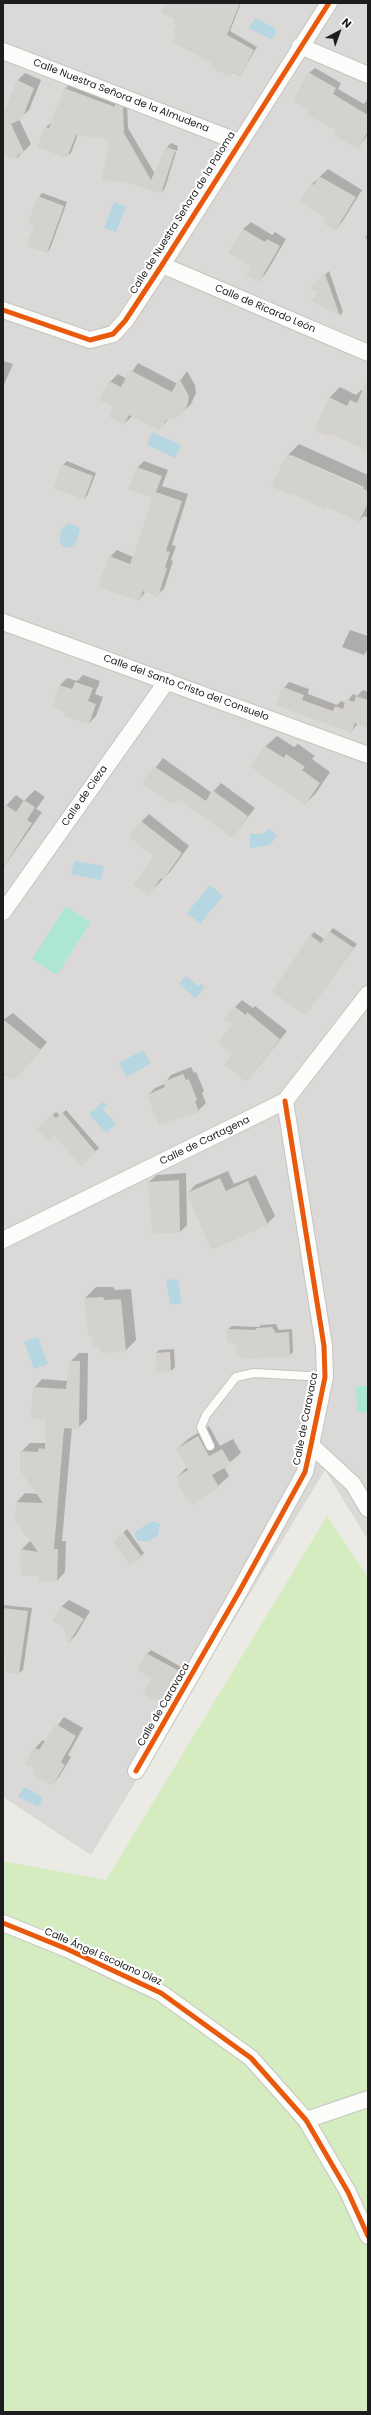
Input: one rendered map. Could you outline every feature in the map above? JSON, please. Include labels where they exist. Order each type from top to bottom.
[{"type":"street","name":"Calle de Nuestra Señora de la Paloma","points":[[3,310],[90,340],[113,334],[125,321],[162,265],[300,46],[329,3]]},
{"type":"street","points":[[300,46],[368,75]]},
{"type":"street","name":"Calle Nuestra Señora de la Almudena","points":[[3,51],[239,142]]},
{"type":"street","name":"Calle de Ricardo León","points":[[162,265],[368,353]]},
{"type":"street","name":"Calle del Santo Cristo del Consuelo","points":[[3,622],[368,755]]},
{"type":"street","name":"Calle de Cieza","points":[[3,912],[167,681]]},
{"type":"street","name":"Calle de Cartagena","points":[[3,1240],[285,1101],[368,994]]},
{"type":"street","name":"Calle de Caravaca","points":[[136,1771],[239,1592],[305,1472],[325,1377],[324,1346],[285,1101]]},
{"type":"street","points":[[311,1445],[353,1484],[368,1509]]},
{"type":"street","name":"Calle Ángel Escolano Díez","points":[[3,1923],[67,1949],[161,1992],[251,2058],[306,2120],[348,2192],[368,2236]]},
{"type":"street","points":[[306,2120],[368,2099]]},
{"type":"lane","points":[[210,1446],[201,1427],[206,1415],[236,1377],[254,1373],[325,1377]]},
{"type":"shaded area","points":[[3,3],[368,3],[368,1540],[325,1470],[91,1855],[3,1797]]},
{"type":"green space","points":[[66,906],[91,922],[57,975],[32,959]]},
{"type":"green space","points":[[356,1386],[368,1386],[368,1412],[357,1412]]},
{"type":"green space","points":[[327,1516],[368,1577],[368,2412],[3,2412],[3,1861],[106,1880]]},
{"type":"water","points":[[255,18],[275,28],[275,36],[270,39],[249,28]]},
{"type":"water","points":[[114,202],[126,207],[116,232],[104,228]]},
{"type":"water","points":[[152,432],[181,445],[175,458],[147,445]]},
{"type":"water","points":[[68,523],[78,527],[80,530],[75,544],[70,548],[62,546],[59,540],[61,530]]},
{"type":"water","points":[[269,829],[277,836],[270,845],[250,848],[250,834],[263,834]]},
{"type":"water","points":[[74,861],[104,866],[101,880],[71,874]]},
{"type":"water","points":[[210,885],[223,896],[200,924],[187,913]]},
{"type":"water","points":[[186,976],[198,986],[201,984],[205,986],[196,999],[179,984]]},
{"type":"water","points":[[143,1050],[151,1063],[127,1077],[119,1063]]},
{"type":"water","points":[[103,1102],[107,1105],[103,1109],[116,1124],[106,1133],[89,1114]]},
{"type":"water","points":[[178,1279],[182,1303],[170,1305],[166,1280]]},
{"type":"water","points":[[38,1337],[48,1364],[34,1369],[24,1342]]},
{"type":"water","points":[[152,1521],[160,1524],[158,1535],[149,1541],[138,1541],[135,1536],[136,1531]]},
{"type":"water","points":[[23,1788],[27,1788],[43,1798],[38,1807],[18,1797]]},
{"type":"building","points":[[166,3],[240,3],[227,35],[254,50],[240,77],[232,72],[230,77],[210,67],[212,63],[172,42],[176,34],[173,32],[176,25],[173,23],[175,19],[161,13]]},
{"type":"building","points":[[308,72],[336,88],[333,94],[368,115],[368,131],[358,149],[334,135],[336,131],[306,114],[308,109],[293,100]]},
{"type":"building","points":[[17,80],[34,88],[22,119],[11,124],[24,152],[18,155],[16,160],[6,157],[3,150],[3,106],[5,110]]},
{"type":"building","points":[[64,88],[115,107],[115,104],[123,107],[124,133],[151,180],[166,147],[175,151],[161,194],[131,183],[102,180],[109,139],[76,135],[67,158],[37,147],[45,127],[49,128]]},
{"type":"building","points":[[319,176],[356,197],[335,231],[323,223],[327,218],[300,202],[311,183],[314,185]]},
{"type":"building","points":[[38,196],[64,206],[47,253],[26,246],[34,225],[28,223]]},
{"type":"building","points":[[243,229],[265,242],[267,239],[280,246],[259,282],[246,275],[251,266],[228,253]]},
{"type":"building","points":[[325,274],[340,316],[311,301],[317,292],[310,288]]},
{"type":"building","points":[[130,370],[172,392],[179,378],[189,396],[184,413],[175,418],[166,420],[160,431],[129,415],[124,425],[109,417],[114,407],[99,400],[109,381],[121,387]]},
{"type":"building","points":[[368,377],[368,451],[330,433],[328,436],[314,430],[329,397],[347,406],[350,400],[357,403]]},
{"type":"building","points":[[287,454],[368,491],[368,503],[359,522],[327,507],[326,510],[291,493],[290,495],[271,486]]},
{"type":"building","points":[[62,464],[93,476],[84,500],[53,488]]},
{"type":"building","points":[[137,467],[162,476],[156,492],[182,501],[166,551],[170,552],[165,567],[167,568],[158,597],[143,591],[139,601],[98,587],[109,556],[130,564],[142,531],[152,498],[128,489]]},
{"type":"building","points":[[75,682],[93,688],[88,701],[96,704],[89,724],[64,716],[65,712],[52,707],[59,685],[72,689]]},
{"type":"building","points":[[283,687],[304,695],[302,700],[333,711],[335,706],[343,709],[346,699],[354,702],[356,696],[368,700],[368,728],[355,723],[351,733],[276,705]]},
{"type":"building","points":[[265,746],[284,758],[286,754],[305,767],[302,770],[320,783],[305,805],[251,767]]},
{"type":"building","points":[[154,766],[206,801],[212,790],[248,816],[233,838],[178,798],[173,804],[142,783]]},
{"type":"building","points":[[24,800],[35,807],[27,820],[32,823],[3,868],[3,803],[16,812]]},
{"type":"building","points":[[141,821],[182,853],[163,880],[161,878],[148,896],[133,885],[154,856],[129,837]]},
{"type":"building","points":[[329,931],[354,948],[306,1015],[272,992],[310,935],[321,943]]},
{"type":"building","points":[[234,1006],[246,1015],[247,1012],[280,1039],[246,1082],[224,1064],[232,1054],[218,1043],[232,1025],[224,1019]]},
{"type":"building","points":[[3,1019],[41,1050],[18,1077],[11,1080],[3,1073]]},
{"type":"building","points":[[183,1074],[186,1080],[189,1079],[197,1100],[195,1101],[199,1112],[159,1125],[147,1095],[165,1087],[163,1082]]},
{"type":"building","points":[[62,1112],[96,1152],[81,1166],[55,1136],[48,1142],[37,1128],[52,1114],[56,1118]]},
{"type":"building","points":[[220,1178],[226,1191],[248,1181],[268,1225],[211,1250],[187,1193]]},
{"type":"building","points":[[179,1180],[180,1233],[152,1234],[148,1182]]},
{"type":"building","points":[[103,1297],[104,1300],[121,1299],[126,1352],[100,1353],[100,1346],[93,1346],[92,1336],[88,1335],[84,1298]]},
{"type":"building","points":[[272,1327],[276,1333],[289,1332],[290,1357],[242,1359],[240,1356],[237,1357],[236,1343],[227,1343],[227,1329],[255,1330],[257,1328]]},
{"type":"building","points":[[170,1352],[171,1372],[156,1373],[155,1353]]},
{"type":"building","points":[[70,1361],[80,1361],[79,1429],[64,1428],[54,1549],[58,1549],[57,1582],[38,1581],[39,1576],[22,1576],[21,1566],[19,1566],[20,1549],[38,1552],[15,1520],[16,1502],[43,1503],[20,1470],[20,1451],[38,1452],[39,1448],[45,1449],[45,1419],[31,1419],[33,1387],[66,1389]]},
{"type":"building","points":[[198,1436],[209,1456],[222,1449],[231,1464],[212,1475],[219,1487],[193,1505],[190,1500],[188,1501],[177,1483],[179,1481],[176,1477],[188,1470],[176,1449]]},
{"type":"building","points":[[123,1532],[142,1557],[130,1565],[113,1542]]},
{"type":"building","points":[[61,1606],[84,1619],[68,1644],[64,1627],[52,1621]]},
{"type":"building","points":[[3,1608],[28,1611],[19,1674],[4,1673],[6,1657],[3,1654]]},
{"type":"building","points":[[146,1653],[181,1672],[163,1704],[143,1694],[151,1678],[137,1670]]},
{"type":"building","points":[[56,1724],[76,1736],[61,1762],[65,1765],[52,1786],[32,1774],[35,1769],[25,1764],[34,1747],[39,1750]]},
{"type":"cycle path","points":[[3,310],[90,340],[113,334],[125,321],[162,265],[329,3]]},
{"type":"cycle path","points":[[136,1771],[239,1592],[305,1472],[325,1377],[324,1346],[285,1101]]},
{"type":"cycle path","points":[[3,1923],[67,1949],[161,1993],[251,2058],[306,2120],[348,2192],[368,2236]]}]
